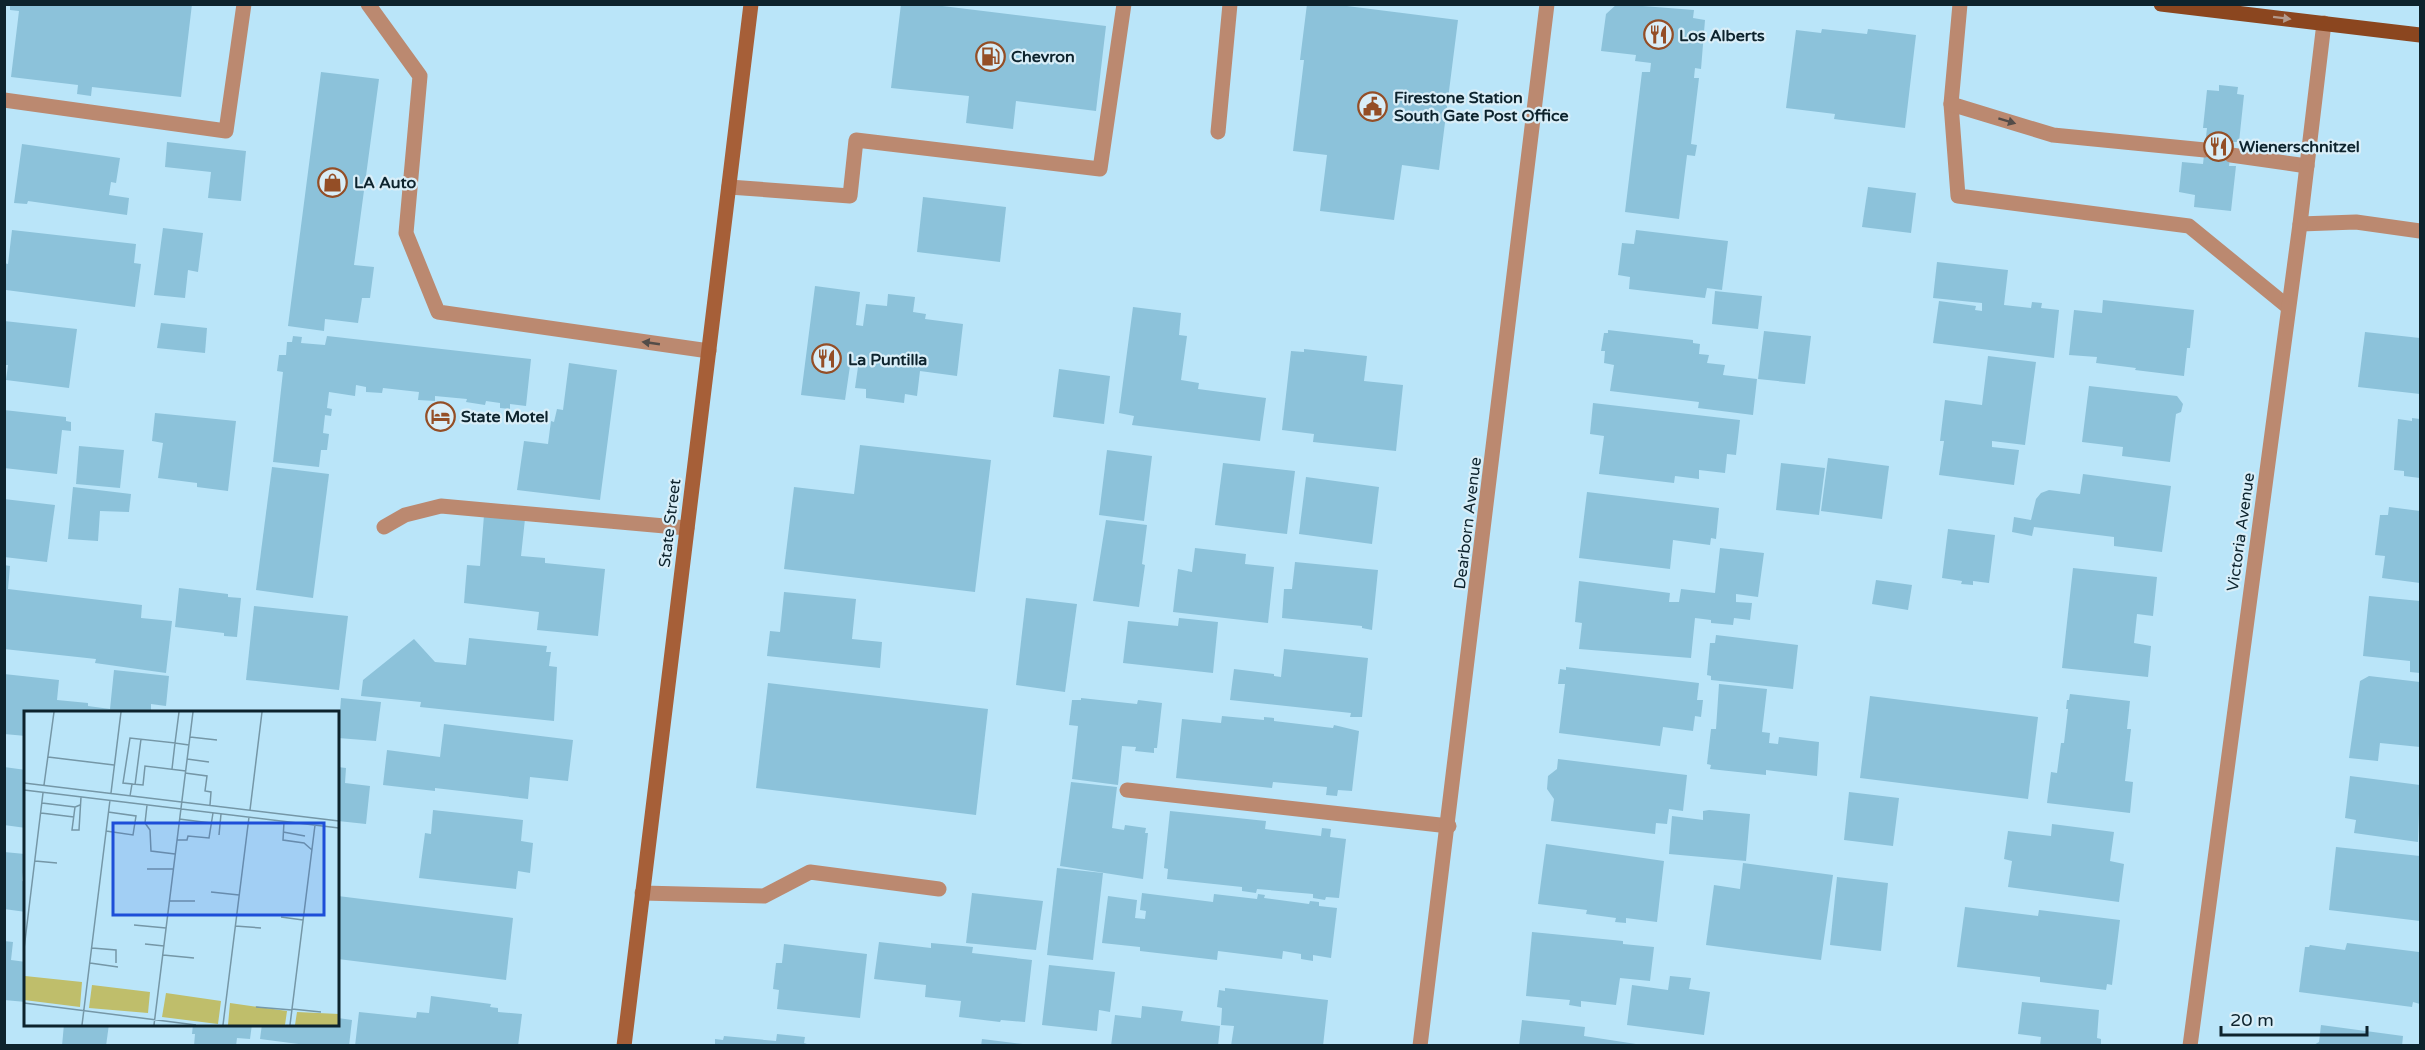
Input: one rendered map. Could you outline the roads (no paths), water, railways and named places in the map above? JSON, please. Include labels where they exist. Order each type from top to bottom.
[{"type":"main road","name":"State Street","points":[[624,1046],[751,4]]},
{"type":"main road","points":[[2162,4],[2421,35]]},
{"type":"street","points":[[4,99],[226,131],[244,4]]},
{"type":"street","points":[[368,4],[420,76],[406,233],[438,312],[709,351]]},
{"type":"street","points":[[729,187],[849,196],[856,140],[1100,169],[1124,4]]},
{"type":"street","points":[[1218,132],[1230,4]]},
{"type":"street","name":"Dearborn Avenue","points":[[1420,1046],[1449,826],[1547,4]]},
{"type":"street","points":[[1960,4],[1951,104],[1958,196],[2189,226],[2288,307]]},
{"type":"street","name":"Victoria Avenue","points":[[2190,1046],[2300,224],[2324,23]]},
{"type":"street","points":[[1951,104],[2053,135],[2205,150]]},
{"type":"street","points":[[2231,155],[2307,166]]},
{"type":"street","points":[[2300,224],[2356,222],[2421,231]]},
{"type":"street","points":[[384,527],[405,515],[441,506],[687,528]]},
{"type":"street","points":[[1127,790],[1449,826]]},
{"type":"street","points":[[642,894],[764,896],[810,872],[939,890]]},
{"type":"place","name":"Los Alberts","points":[[1658,35]]},
{"type":"place","name":"Chevron","points":[[990,56]]},
{"type":"place","name":"Firestone Station South Gate Post Office","points":[[1373,106]]},
{"type":"place","name":"Wienerschnitzel","points":[[2218,146]]},
{"type":"place","name":"LA Auto","points":[[333,182]]},
{"type":"place","name":"La Puntilla","points":[[827,359]]},
{"type":"place","name":"State Motel","points":[[440,416]]}]
